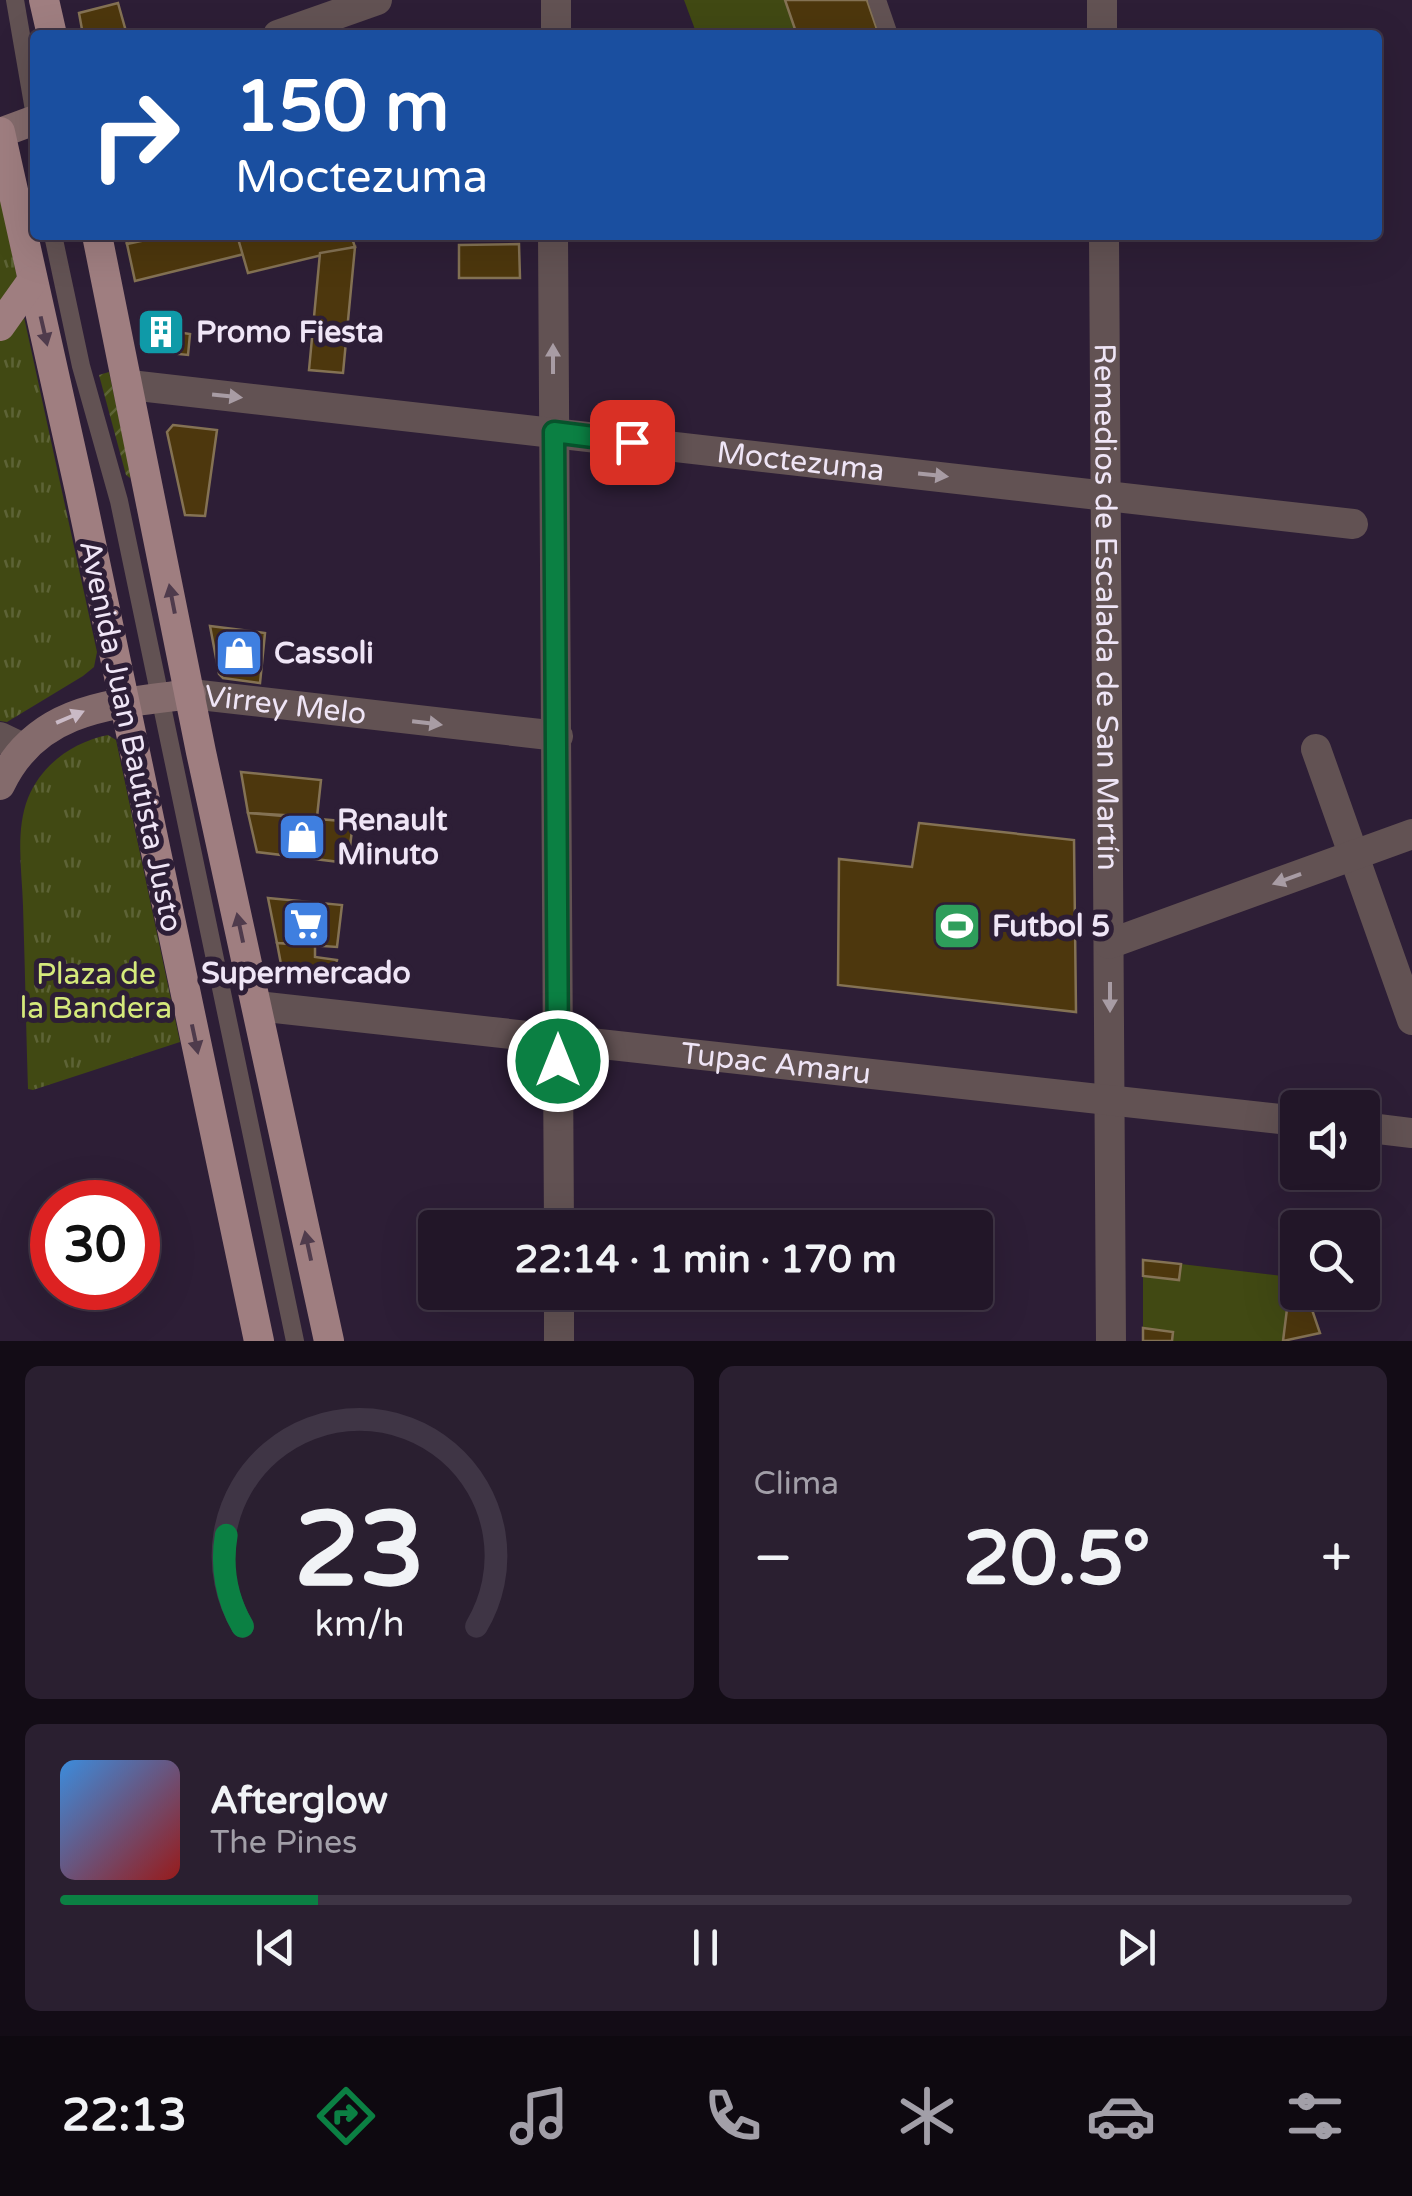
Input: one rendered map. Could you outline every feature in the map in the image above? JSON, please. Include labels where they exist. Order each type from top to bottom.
[{"type":"main road","points":[[44,0],[51,30]]},
{"type":"main road","points":[[0,133],[30,120]]},
{"type":"main road","name":"Avenida Juan Bautista Justo","points":[[0,133],[259,1341]]},
{"type":"main road","points":[[98,240],[328,1341]]},
{"type":"main road","points":[[0,326],[32,282]]},
{"type":"main road","name":"Virrey Melo","points":[[11,742],[94,708],[191,694]]},
{"type":"main road","points":[[0,785],[11,742]]},
{"type":"street","points":[[285,30],[315,10],[377,0]]},
{"type":"street","points":[[556,0],[556,30]]},
{"type":"street","points":[[1102,0],[1102,30]]},
{"type":"street","points":[[553,240],[559,1210]]},
{"type":"street","name":"Remedios de Escalada de San Martín","points":[[1104,240],[1111,1341]]},
{"type":"street","name":"Moctezuma","points":[[130,385],[1354,524]]},
{"type":"street","name":"Virrey Melo","points":[[191,694],[558,736]]},
{"type":"street","points":[[1316,749],[1412,1020]]},
{"type":"street","points":[[1109,944],[1412,834]]},
{"type":"street","name":"Tupac Amaru","points":[[257,1006],[1280,1118]]},
{"type":"street","points":[[1380,1129],[1412,1132]]},
{"type":"street","points":[[559,1310],[559,1341]]},
{"type":"lane","points":[[15,0],[30,88]]},
{"type":"lane","points":[[877,0],[887,30]]},
{"type":"lane","points":[[54,240],[82,366],[119,502],[292,1335]]},
{"type":"green space","points":[[684,0],[785,0],[795,30],[695,30]]},
{"type":"green space","points":[[0,195],[17,276],[0,313]]},
{"type":"green space","points":[[24,317],[97,652],[94,667],[83,676],[7,722],[0,721],[0,338]]},
{"type":"green space","points":[[109,372],[131,474],[130,478],[99,375]]},
{"type":"green space","name":"Plaza de la Bandera","points":[[108,735],[116,740],[180,1042],[28,1089],[20,851],[24,811],[34,786],[50,765],[71,749]]},
{"type":"green space","points":[[1181,1264],[1280,1276],[1280,1310],[1287,1310],[1283,1341],[1172,1341],[1172,1332],[1143,1328],[1143,1276],[1179,1280]]},
{"type":"building","points":[[785,0],[867,0],[877,30],[795,30]]},
{"type":"building","points":[[118,3],[126,30],[82,30],[79,13]]},
{"type":"building","points":[[146,240],[239,240],[244,254],[135,281],[127,244]]},
{"type":"building","points":[[238,240],[353,240],[355,247],[248,273]]},
{"type":"building","points":[[519,244],[520,278],[459,278],[459,245]]},
{"type":"building","points":[[355,247],[343,373],[309,370],[320,253]]},
{"type":"building","name":"Promo Fiesta","points":[[161,311],[164,330],[190,334],[188,355],[149,351],[142,317]]},
{"type":"building","points":[[173,425],[217,430],[205,516],[185,515],[167,432]]},
{"type":"building","name":"Cassoli","points":[[210,626],[265,633],[260,683],[223,678],[219,674]]},
{"type":"building","points":[[241,772],[321,780],[317,817],[248,813]]},
{"type":"building","name":"Renault Minuto","points":[[248,813],[353,822],[348,863],[257,852]]},
{"type":"building","name":"Futbol 5","points":[[919,823],[1074,840],[1076,1012],[838,985],[839,859],[912,867]]},
{"type":"building","name":"Supermercado","points":[[268,898],[342,905],[337,947],[277,943]]},
{"type":"building","points":[[277,943],[315,946],[315,957],[337,960],[333,984],[284,980]]},
{"type":"building","points":[[1143,1260],[1181,1264],[1179,1280],[1143,1276]]},
{"type":"building","points":[[1287,1310],[1312,1310],[1320,1333],[1283,1341]]},
{"type":"building","points":[[1143,1328],[1173,1332],[1172,1341],[1143,1341]]},
{"type":"place","name":"Promo Fiesta","points":[[161,332]]},
{"type":"place","name":"Cassoli","points":[[239,653]]},
{"type":"place","name":"Renault Minuto","points":[[302,837]]},
{"type":"place","name":"Supermercado","points":[[306,924]]},
{"type":"place","name":"Futbol 5","points":[[957,926]]},
{"type":"route","points":[[558,1061],[554,432],[632,442]]}]
